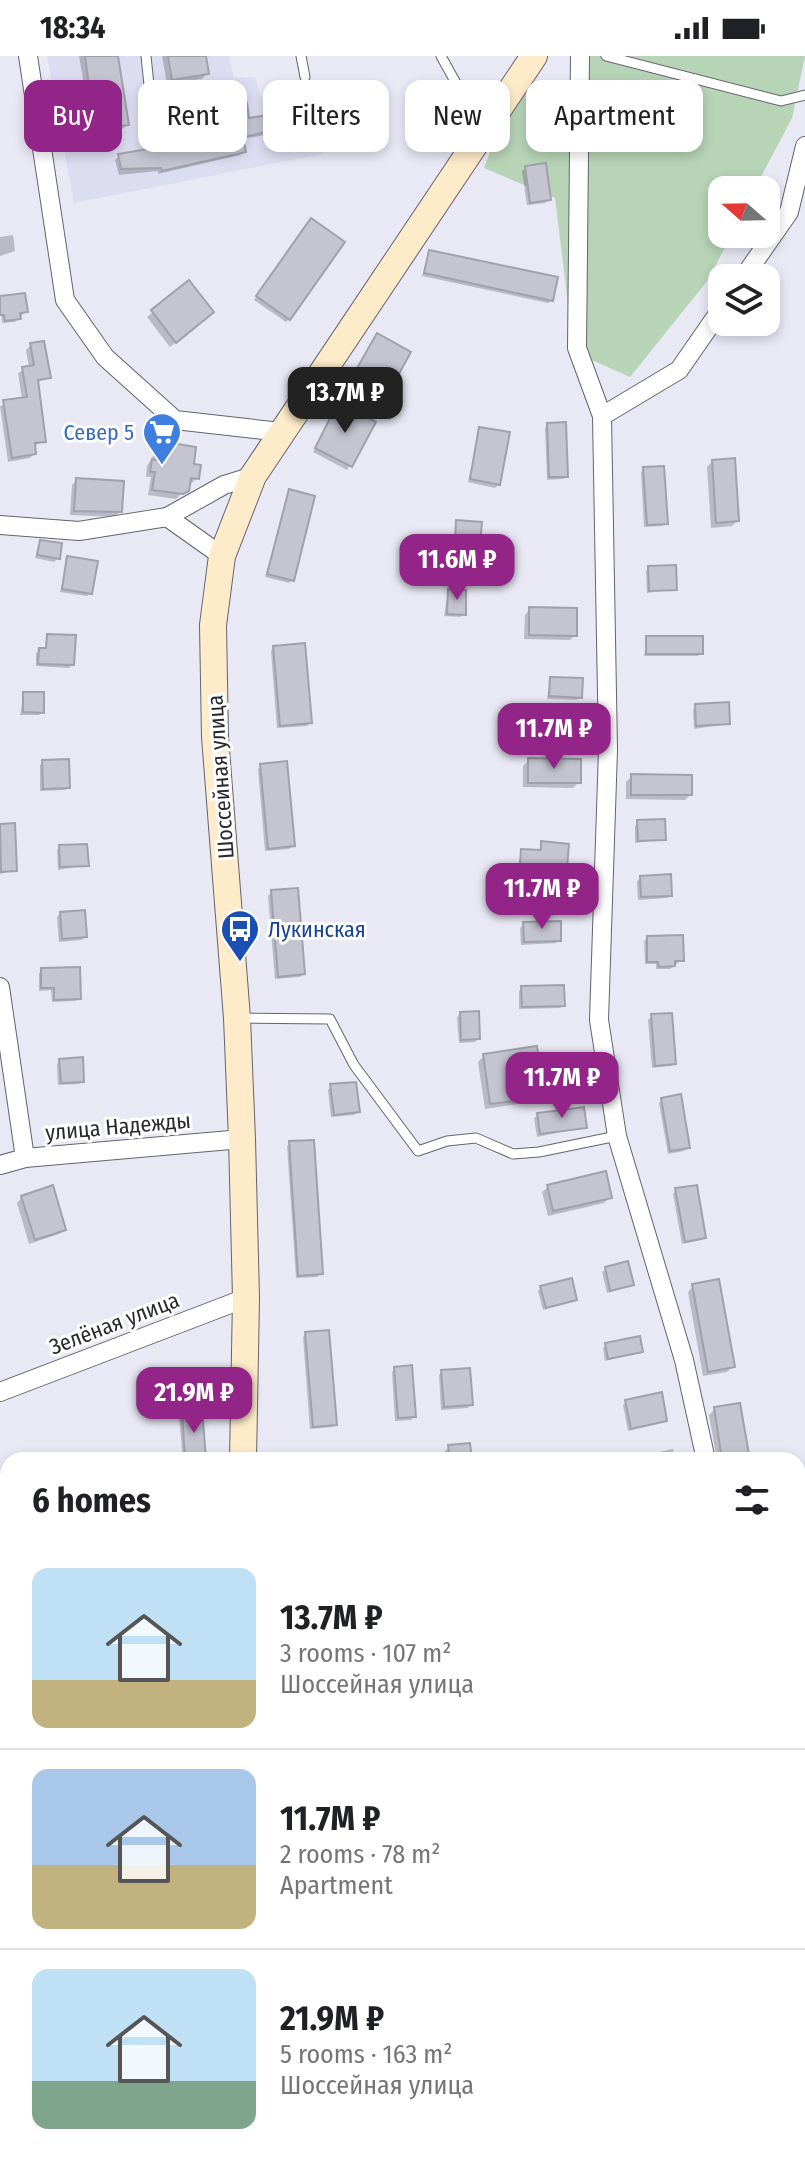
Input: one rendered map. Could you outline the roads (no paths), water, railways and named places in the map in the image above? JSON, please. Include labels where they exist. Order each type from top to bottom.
[{"type":"main road","name":"Шоссейная улица","points":[[510,91],[534,56]]},
{"type":"main road","name":"Шоссейная улица","points":[[243,1452],[246,1298],[242,1139],[237,1018],[215,737],[213,625],[222,556],[253,476],[470,152]]},
{"type":"street","points":[[28,56],[65,300],[105,357],[175,420],[281,432]]},
{"type":"street","points":[[580,56],[577,348],[602,416],[608,750],[599,1020],[617,1136],[684,1360],[704,1452]]},
{"type":"street","points":[[753,264],[789,212],[805,146]]},
{"type":"street","points":[[602,416],[679,370],[708,328]]},
{"type":"street","points":[[0,525],[79,531],[167,517],[224,485],[253,476]]},
{"type":"street","points":[[167,517],[222,556]]},
{"type":"street","points":[[0,987],[25,1158]]},
{"type":"street","name":"улица Надежды","points":[[0,1165],[25,1158],[242,1139]]},
{"type":"street","name":"Зелёная улица","points":[[0,1392],[246,1298]]},
{"type":"lane","points":[[146,56],[148,80]]},
{"type":"lane","points":[[301,56],[305,77]]},
{"type":"lane","points":[[441,56],[454,80]]},
{"type":"lane","points":[[606,56],[781,101],[805,95]]},
{"type":"lane","points":[[237,1018],[330,1019],[354,1065],[418,1151],[447,1141],[476,1138],[513,1154],[539,1152],[617,1136]]},
{"type":"place","name":"Север 5","points":[[162,466]]},
{"type":"place","name":"Лукинская","points":[[240,963]]}]
